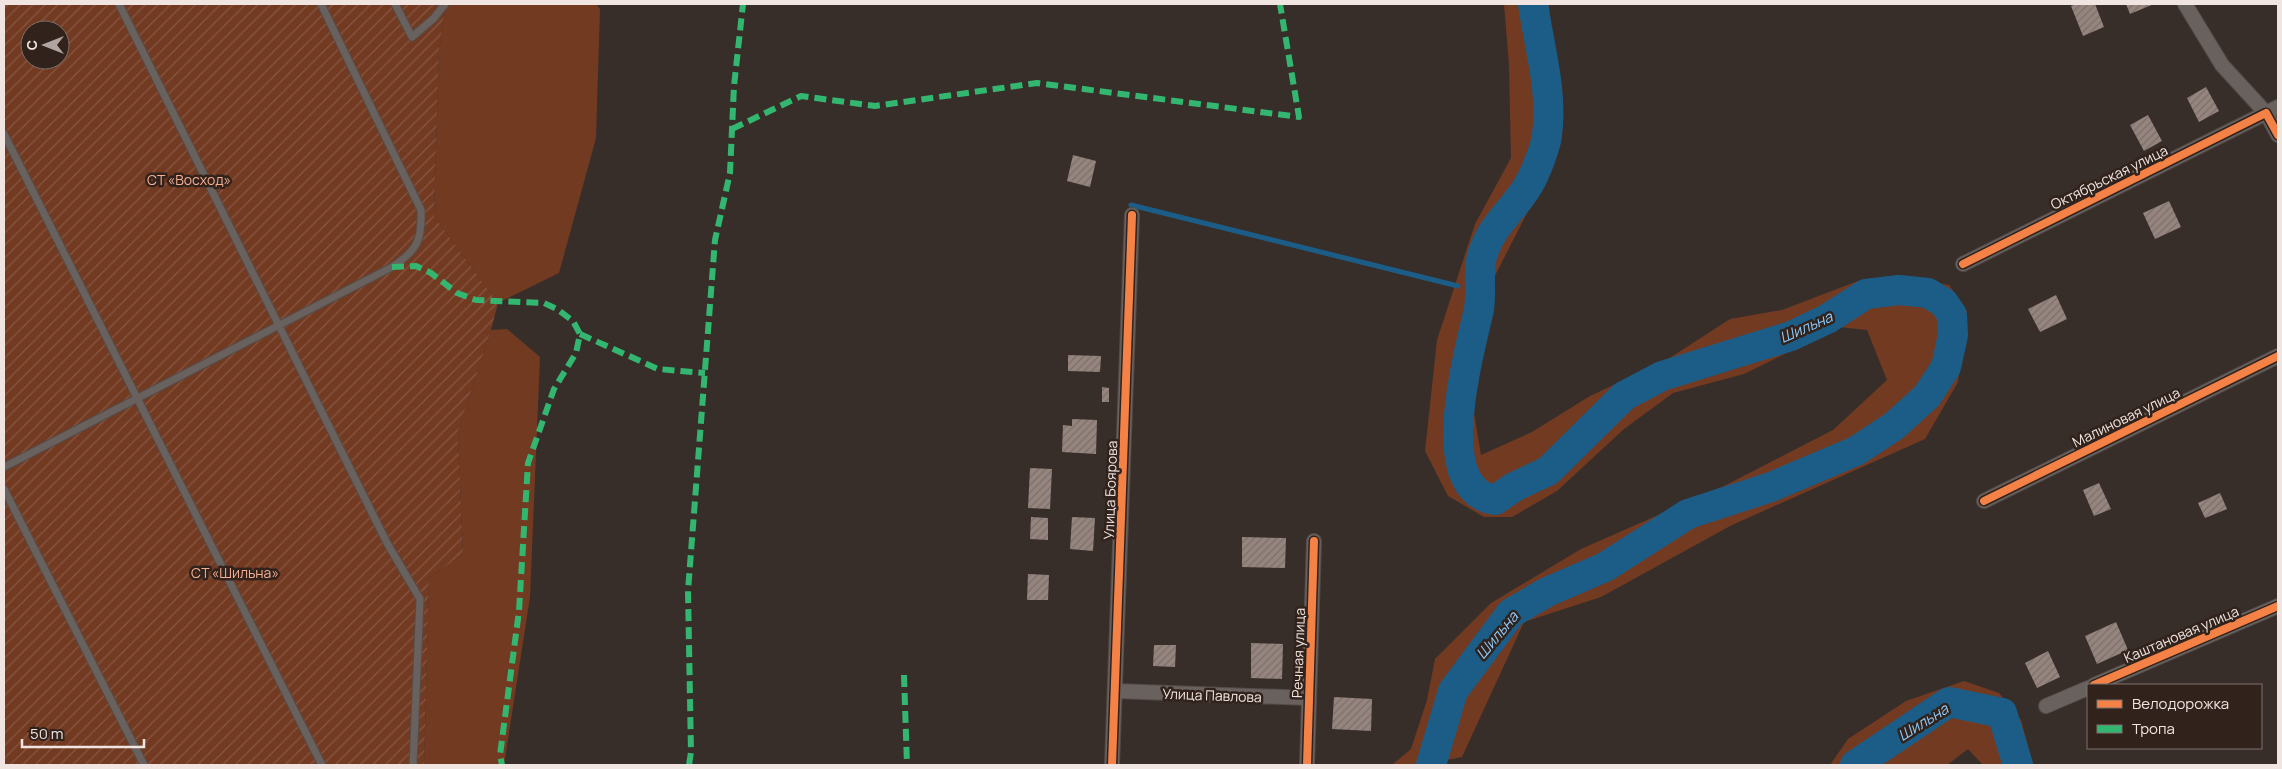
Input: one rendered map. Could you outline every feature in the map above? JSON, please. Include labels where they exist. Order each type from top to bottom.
[{"type":"street","points":[[2185,4],[2222,65],[2272,110],[2278,134]]},
{"type":"street","name":"Октябрьская улица","points":[[1963,264],[2272,110]]},
{"type":"street","name":"Улица Боярова","points":[[1112,765],[1132,215]]},
{"type":"street","name":"Малиновая улица","points":[[1984,500],[2278,356]]},
{"type":"street","name":"Речная улица","points":[[1307,765],[1314,541]]},
{"type":"street","name":"Каштановая улица","points":[[2096,684],[2278,606]]},
{"type":"street","points":[[2046,706],[2087,688]]},
{"type":"street","name":"Улица Павлова","points":[[1115,691],[1309,698]]},
{"type":"lane","points":[[119,4],[387,543],[420,599],[413,765]]},
{"type":"lane","points":[[4,467],[392,267],[409,256],[418,243],[421,227],[421,210],[321,4]]},
{"type":"lane","points":[[396,4],[412,37],[434,18],[445,4]]},
{"type":"lane","points":[[4,134],[136,400],[322,765]]},
{"type":"lane","points":[[4,488],[144,765]]},
{"type":"green space","points":[[4,4],[446,4],[439,50],[434,216],[498,303],[458,431],[463,554],[429,578],[424,765],[4,765]]},
{"type":"green space","points":[[446,4],[596,4],[600,9],[596,138],[559,273],[498,303],[434,216],[439,50]]},
{"type":"green space","points":[[1504,4],[1549,4],[1552,56],[1547,174],[1479,307],[1472,401],[1481,455],[1532,432],[1590,396],[1665,361],[1730,319],[1782,310],[1858,281],[1903,278],[1949,285],[1967,311],[1958,382],[1925,439],[1732,525],[1601,597],[1524,622],[1462,757],[1431,763],[1430,765],[1392,765],[1411,749],[1427,700],[1435,659],[1491,603],[1581,549],[1724,486],[1833,430],[1887,380],[1867,330],[1839,327],[1744,374],[1673,393],[1624,429],[1557,491],[1512,517],[1484,517],[1448,496],[1425,451],[1437,340],[1475,224],[1511,158],[1509,65]]},
{"type":"green space","points":[[507,329],[540,357],[530,597],[504,765],[424,765],[429,578],[463,554],[458,431],[491,330]]},
{"type":"green space","points":[[1964,681],[1999,693],[2021,720],[2033,765],[1983,765],[1968,749],[1947,765],[1830,765],[1848,739],[1906,701]]},
{"type":"building","points":[[2076,4],[2095,4],[2104,27],[2083,36],[2071,6]]},
{"type":"building","points":[[2126,4],[2154,4],[2130,14]]},
{"type":"building","points":[[2206,87],[2219,111],[2199,122],[2187,98]]},
{"type":"building","points":[[2148,115],[2162,141],[2144,151],[2130,125]]},
{"type":"building","points":[[1073,155],[1096,161],[1090,187],[1067,181]]},
{"type":"building","points":[[2169,201],[2181,227],[2155,239],[2143,213]]},
{"type":"building","points":[[2056,295],[2067,319],[2040,332],[2028,309]]},
{"type":"building","points":[[1068,355],[1101,356],[1100,372],[1068,371]]},
{"type":"building","points":[[1102,387],[1109,388],[1109,402],[1102,402]]},
{"type":"building","points":[[1072,419],[1097,420],[1096,454],[1062,452],[1063,425],[1072,426]]},
{"type":"building","points":[[1030,468],[1052,469],[1050,509],[1028,508]]},
{"type":"building","points":[[2099,483],[2111,509],[2094,516],[2083,490]]},
{"type":"building","points":[[2220,493],[2227,509],[2205,518],[2198,503]]},
{"type":"building","points":[[1031,517],[1048,518],[1048,540],[1030,539]]},
{"type":"building","points":[[1072,517],[1095,518],[1093,551],[1070,549]]},
{"type":"building","points":[[1242,537],[1286,538],[1285,568],[1242,567]]},
{"type":"building","points":[[1028,574],[1049,575],[1048,600],[1027,600]]},
{"type":"building","points":[[2116,622],[2128,650],[2097,664],[2085,636]]},
{"type":"building","points":[[1251,643],[1283,644],[1282,679],[1251,678]]},
{"type":"building","points":[[1154,645],[1176,645],[1175,667],[1153,666]]},
{"type":"building","points":[[2048,651],[2060,677],[2037,688],[2025,663]]},
{"type":"building","points":[[1334,697],[1372,699],[1371,731],[1332,729]]},
{"type":"waterway","name":"Шильна","points":[[1431,765],[1453,691],[1511,613],[1547,592],[1605,567],[1688,514],[1771,487],[1856,451],[1894,426],[1927,396],[1946,367],[1953,335],[1952,315],[1944,303],[1928,293],[1899,290],[1866,294],[1827,319],[1791,336],[1662,376],[1624,396],[1548,471],[1514,487],[1495,500],[1475,491],[1463,472],[1459,446],[1459,416],[1468,355],[1479,309],[1481,260],[1492,233],[1523,193],[1531,179],[1537,167],[1547,135],[1547,86],[1533,4]]},
{"type":"waterway","points":[[1131,205],[1458,286]]},
{"type":"waterway","name":"Шильна","points":[[1855,765],[1949,702],[2002,713],[2018,765]]},
{"type":"marked path","points":[[689,765],[691,752],[688,591],[715,240],[730,173],[734,86],[743,4]]},
{"type":"marked path","points":[[732,129],[801,96],[875,106],[1037,83],[1299,117],[1280,4]]},
{"type":"marked path","points":[[392,267],[416,266],[431,273],[457,293],[476,300],[544,303],[557,309],[573,321],[580,334],[576,353],[554,389],[528,463],[519,611],[500,755],[502,765]]},
{"type":"marked path","points":[[580,334],[658,369],[705,373]]},
{"type":"marked path","points":[[904,675],[907,765]]},
{"type":"cycle path","points":[[1963,264],[2266,113],[2278,135]]},
{"type":"cycle path","points":[[1112,765],[1132,215]]},
{"type":"cycle path","points":[[1984,501],[2278,356]]},
{"type":"cycle path","points":[[1307,765],[1314,541]]},
{"type":"cycle path","points":[[2096,684],[2278,606]]},
{"type":"park label","name":"СТ «Восход»","points":[[189,179]]},
{"type":"park label","name":"СТ «Шильна»","points":[[235,572]]}]
